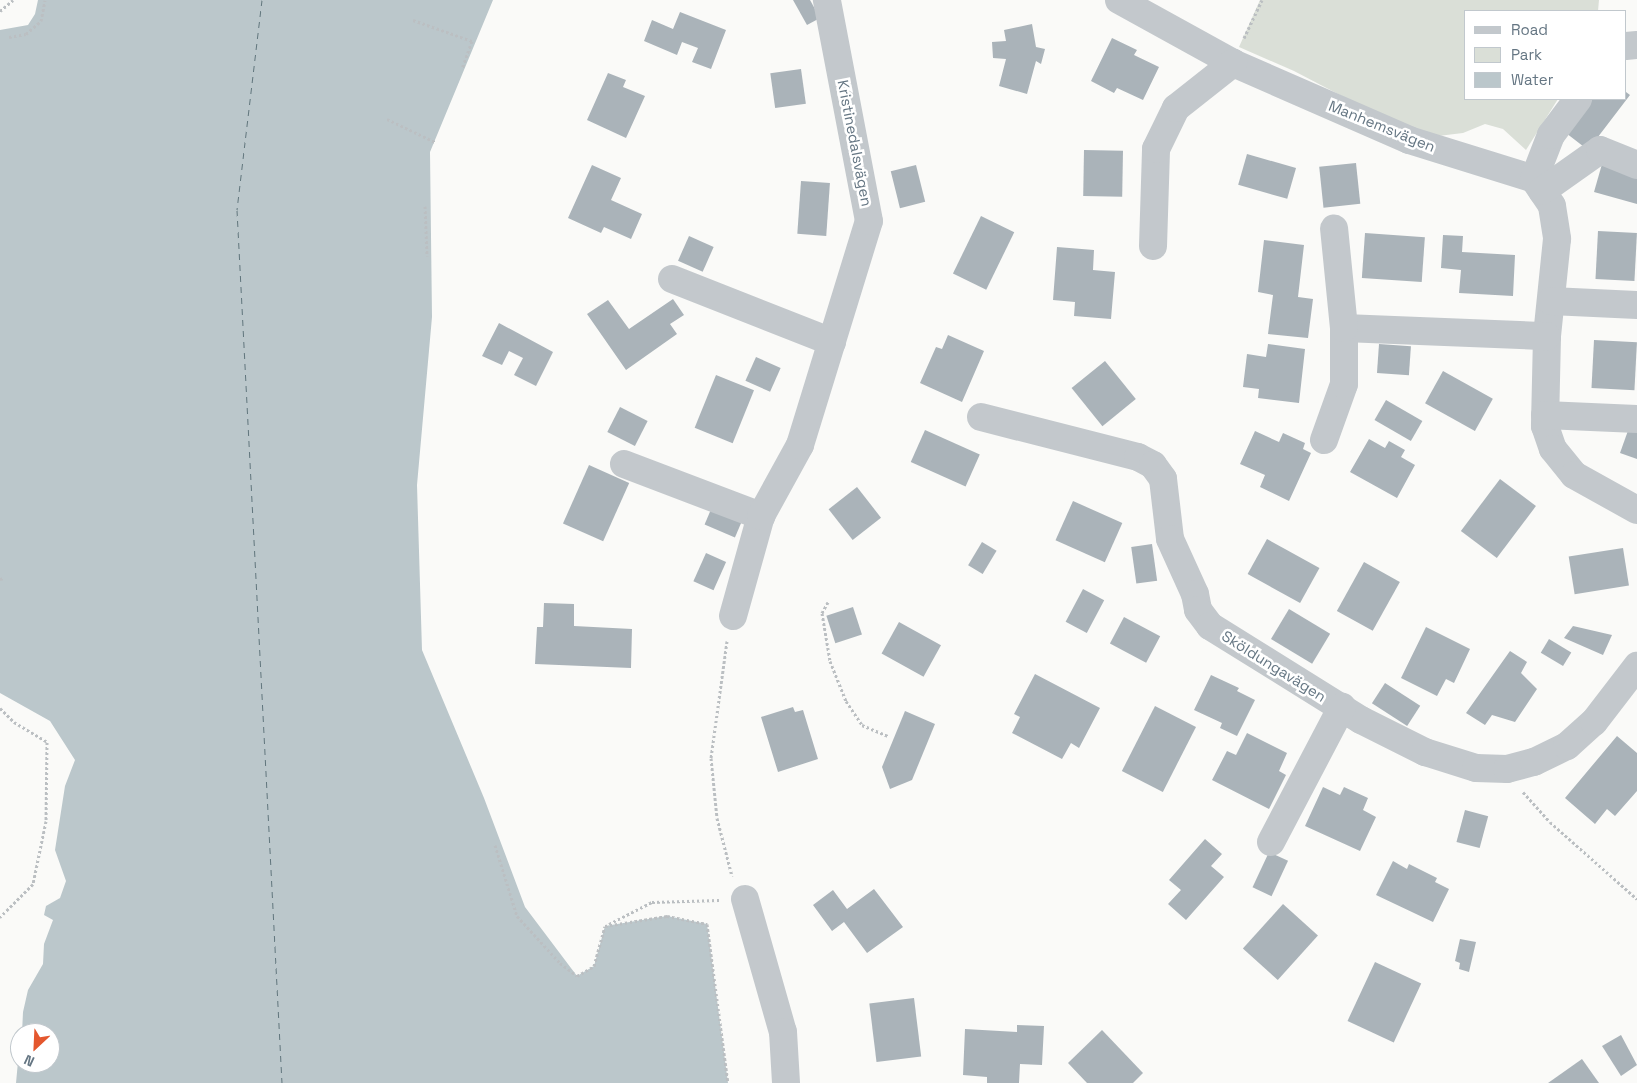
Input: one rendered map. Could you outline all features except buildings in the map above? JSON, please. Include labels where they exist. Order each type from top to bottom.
[{"type":"street","name":"Kristinedalsvägen","points":[[734,616],[761,516],[800,445],[870,221],[827,0]]},
{"type":"street","name":"Manhemsvägen","points":[[1119,0],[1233,63],[1408,140],[1538,185]]},
{"type":"street","points":[[1153,246],[1156,149],[1176,108],[1233,63]]},
{"type":"street","points":[[1577,100],[1551,135],[1538,185],[1552,206],[1557,238],[1547,336],[1545,415],[1553,448],[1562,463],[1594,489],[1637,510]]},
{"type":"street","points":[[1538,185],[1600,150],[1637,165]]},
{"type":"street","points":[[1324,440],[1344,384],[1344,328],[1334,228]]},
{"type":"street","points":[[672,278],[832,342]]},
{"type":"street","points":[[1551,301],[1637,305]]},
{"type":"street","points":[[1344,328],[1547,336]]},
{"type":"street","points":[[1545,415],[1637,419]]},
{"type":"street","name":"Sköldungavägen","points":[[980,417],[1138,457],[1153,465],[1164,479],[1170,539],[1195,594],[1198,610],[1210,626],[1342,707],[1425,752],[1476,768],[1507,769],[1534,762],[1567,746],[1594,722],[1637,666]]},
{"type":"street","points":[[624,464],[761,516]]},
{"type":"street","points":[[1271,842],[1342,707]]},
{"type":"street","points":[[745,899],[783,1032],[786,1083]]},
{"type":"path","points":[[0,11],[13,0]]},
{"type":"path","points":[[9,37],[26,34],[41,21],[45,0]]},
{"type":"path","points":[[1233,63],[1262,0]]},
{"type":"path","points":[[413,20],[472,41],[462,68]]},
{"type":"path","points":[[387,118],[435,142]]},
{"type":"path","points":[[425,206],[427,256]]},
{"type":"path","points":[[828,602],[822,613],[830,661],[846,700],[862,725],[888,736]]},
{"type":"path","points":[[723,846],[711,758],[726,645]]},
{"type":"path","points":[[0,708],[14,722],[47,742],[46,821],[34,884],[0,916]]},
{"type":"path","points":[[1507,769],[1550,822],[1637,899]]},
{"type":"path","points":[[495,845],[517,916],[560,963],[577,976],[594,966],[605,926],[652,902],[745,899]]},
{"type":"path","points":[[605,926],[667,916],[707,924],[728,1083]]},
{"type":"green space","points":[[1260,0],[1599,0],[1598,10],[1464,10],[1464,100],[1557,100],[1526,150],[1503,129],[1485,124],[1463,133],[1438,136],[1384,118],[1294,71],[1239,47]]},
{"type":"water","points":[[38,0],[493,0],[430,152],[432,317],[417,485],[422,650],[484,798],[525,907],[577,976],[594,966],[605,926],[667,916],[707,924],[728,1083],[16,1083],[17,1073],[60,1073],[60,1023],[22,1023],[23,1012],[28,990],[43,964],[44,944],[53,920],[44,915],[46,906],[60,898],[66,881],[55,850],[65,786],[75,760],[50,721],[0,693],[0,30],[28,25],[35,14]]},
{"type":"ferry route","points":[[262,0],[237,210],[282,1083]]}]
